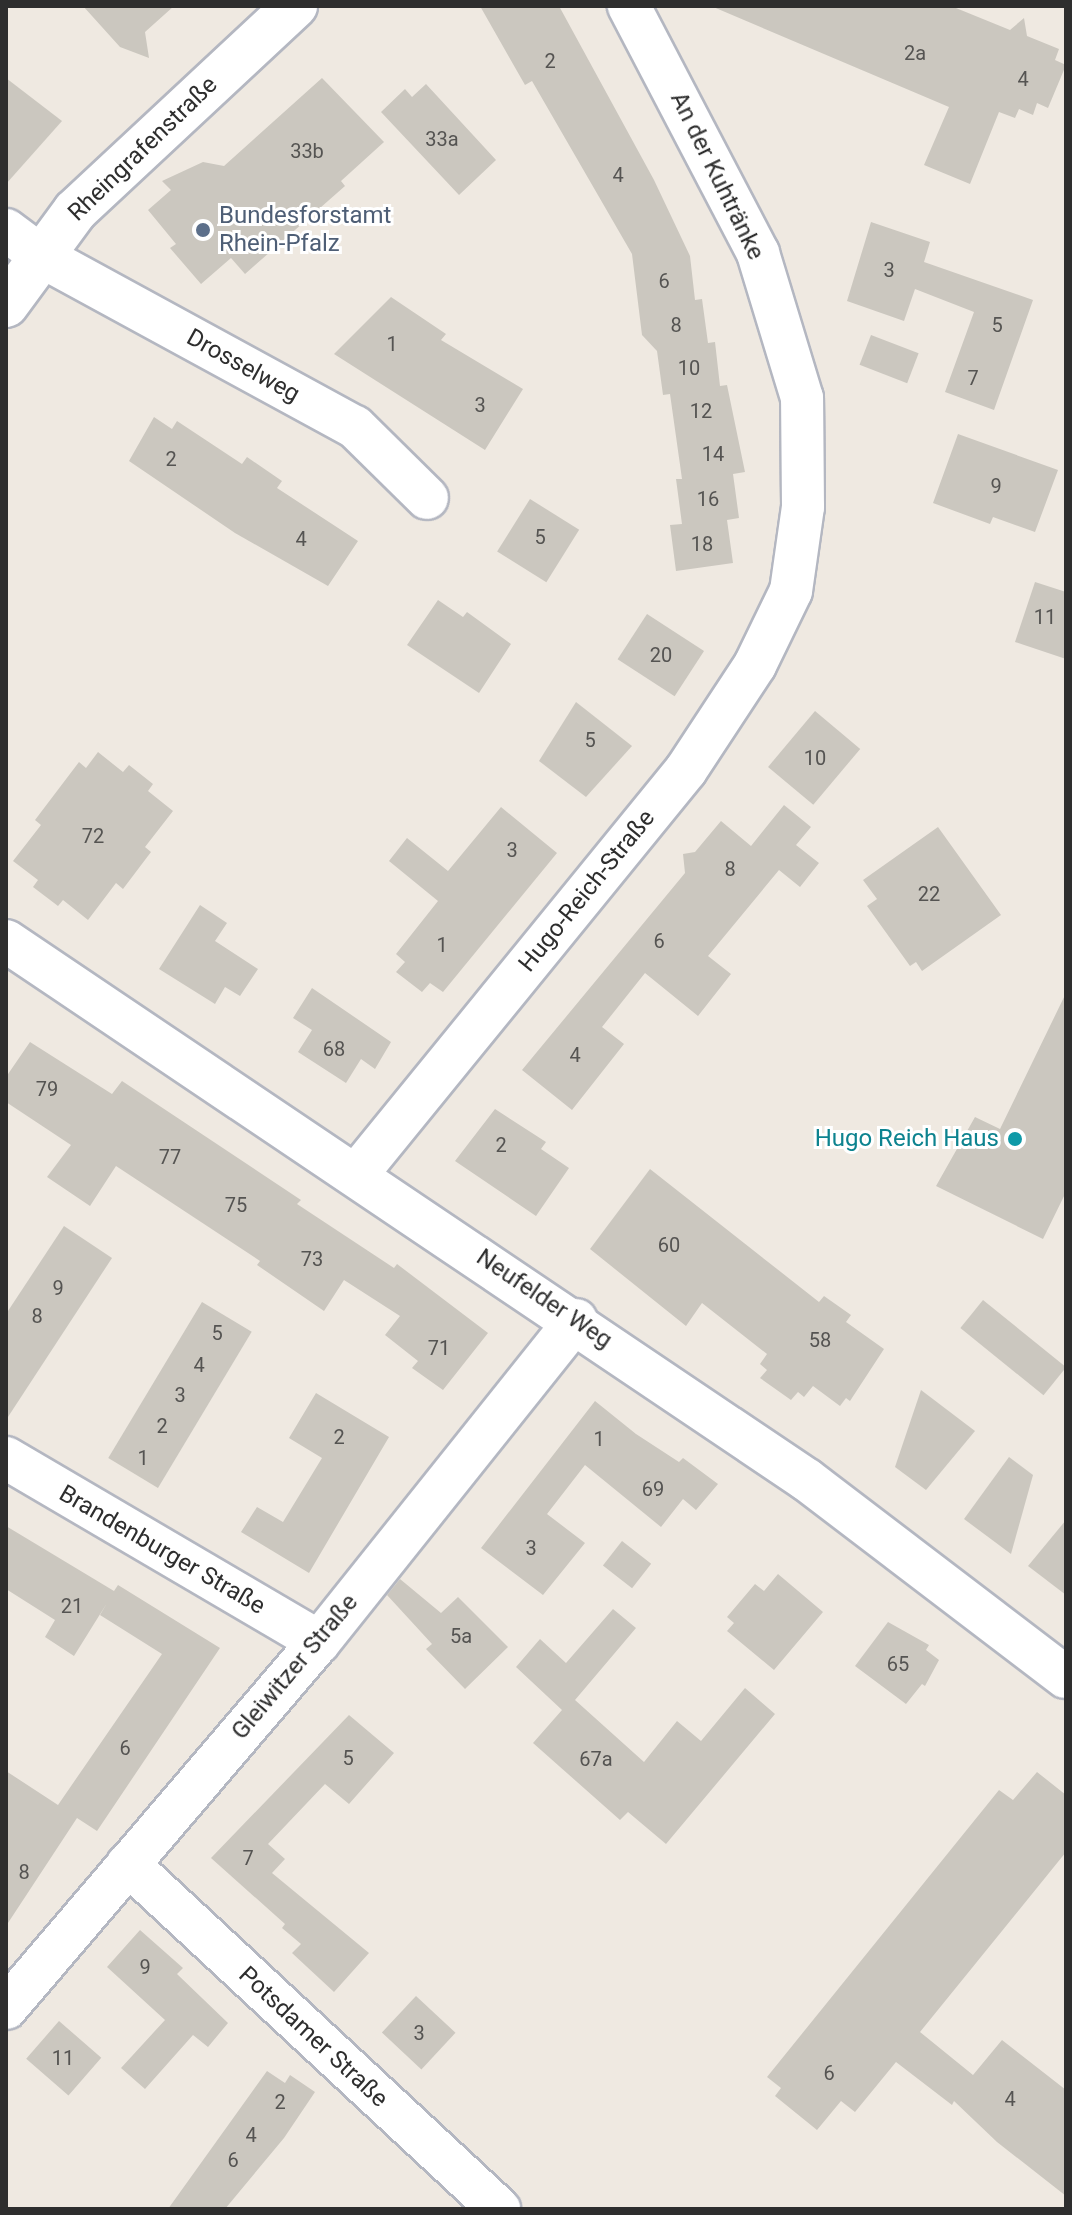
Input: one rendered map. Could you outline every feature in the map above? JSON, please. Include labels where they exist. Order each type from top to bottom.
[{"type":"street","name":"Rheingrafenstraße","points":[[6,305],[75,211],[295,6]]},
{"type":"street","name":"An der Kuhtränke","points":[[629,6],[758,253],[802,398],[803,507],[791,591]]},
{"type":"street","name":"Drosselweg","points":[[6,230],[41,256],[355,427],[427,498]]},
{"type":"street","name":"Hugo-Reich-Straße","points":[[357,1174],[686,770],[755,665],[791,591]]},
{"type":"street","name":"Neufelder Weg","points":[[6,941],[576,1320],[807,1480],[1066,1677]]},
{"type":"street","name":"Gleiwitzer Straße","points":[[6,2008],[319,1642],[576,1320]]},
{"type":"street","name":"Brandenburger Straße","points":[[6,1458],[319,1642]]},
{"type":"street","name":"Potsdamer Straße","points":[[128,1864],[499,2209]]},
{"type":"building","points":[[83,6],[174,6],[145,32],[149,58],[120,47]]},
{"type":"building","points":[[480,6],[559,6],[654,180],[690,256],[695,300],[702,299],[708,343],[715,342],[720,386],[727,385],[745,472],[733,474],[739,518],[727,520],[733,563],[676,571],[670,525],[682,524],[676,479],[682,479],[670,394],[663,395],[657,351],[642,335],[632,254],[532,81],[525,85]]},
{"type":"building","points":[[711,6],[951,6],[1010,30],[1024,18],[1027,36],[1059,49],[1055,60],[1066,65],[1048,108],[1037,103],[1033,115],[1019,109],[1015,118],[999,112],[970,184],[924,165],[949,107]]},
{"type":"building","points":[[6,78],[62,121],[6,184]]},
{"type":"building","points":[[322,78],[384,142],[341,181],[345,186],[245,274],[231,258],[201,284],[170,248],[176,244],[148,210],[171,190],[162,181],[203,162],[224,166]]},
{"type":"building","points":[[426,84],[496,160],[459,195],[381,112],[405,89],[412,97]]},
{"type":"building","points":[[871,222],[930,242],[924,262],[1033,300],[994,410],[945,392],[974,312],[915,289],[904,321],[847,301]]},
{"type":"building","points":[[391,297],[446,334],[441,340],[523,389],[485,450],[334,354]]},
{"type":"building","points":[[871,335],[919,353],[907,383],[860,365]]},
{"type":"building","points":[[154,417],[172,429],[177,421],[242,464],[247,457],[282,481],[277,488],[358,541],[328,586],[235,533],[129,461]]},
{"type":"building","points":[[958,434],[1058,470],[1035,532],[993,517],[990,524],[933,503]]},
{"type":"building","points":[[530,499],[579,530],[546,582],[497,552]]},
{"type":"building","points":[[1035,582],[1066,592],[1066,659],[1015,642]]},
{"type":"building","points":[[438,600],[463,617],[467,612],[511,644],[479,693],[407,645]]},
{"type":"building","points":[[647,614],[704,651],[675,696],[618,659]]},
{"type":"building","points":[[576,702],[632,746],[586,797],[539,761]]},
{"type":"building","points":[[815,711],[860,749],[813,805],[768,767]]},
{"type":"building","points":[[98,752],[123,772],[129,765],[153,784],[148,791],[173,811],[145,847],[151,852],[123,889],[116,883],[88,920],[63,900],[58,906],[33,887],[38,880],[13,861],[41,825],[35,820],[79,762],[86,768]]},
{"type":"building","points":[[784,805],[811,827],[796,845],[819,863],[800,887],[779,870],[708,956],[731,974],[698,1016],[645,973],[602,1027],[624,1044],[572,1110],[522,1070],[685,873],[683,854],[695,852],[721,821],[751,846]]},
{"type":"building","points":[[501,807],[557,853],[443,992],[430,983],[422,992],[396,972],[405,962],[396,954],[438,901],[389,861],[407,838],[448,871]]},
{"type":"building","points":[[938,827],[1001,915],[922,971],[916,962],[910,966],[867,906],[877,899],[863,880]]},
{"type":"building","points":[[200,905],[227,923],[215,941],[258,969],[240,996],[225,987],[215,1004],[159,969]]},
{"type":"building","points":[[312,988],[391,1042],[375,1069],[361,1059],[346,1083],[298,1052],[312,1030],[293,1018]]},
{"type":"building","name":"Hugo Reich Haus","points":[[1066,993],[1066,1192],[1043,1239],[936,1186],[975,1117],[1000,1129]]},
{"type":"building","points":[[30,1042],[112,1094],[122,1081],[301,1200],[297,1204],[394,1268],[397,1264],[488,1333],[443,1390],[412,1368],[418,1361],[385,1335],[400,1316],[344,1280],[324,1311],[257,1265],[260,1261],[116,1166],[90,1206],[47,1177],[71,1145],[6,1102],[6,1077]]},
{"type":"building","points":[[495,1109],[546,1142],[541,1149],[569,1168],[536,1216],[455,1161]]},
{"type":"building","points":[[650,1169],[819,1302],[824,1296],[851,1315],[846,1322],[884,1349],[850,1401],[846,1398],[840,1406],[813,1386],[804,1397],[798,1392],[791,1400],[760,1378],[767,1370],[760,1364],[767,1354],[702,1303],[686,1326],[590,1249]]},
{"type":"building","points":[[64,1226],[112,1258],[6,1420],[6,1314]]},
{"type":"building","points":[[983,1300],[1066,1367],[1043,1395],[960,1328]]},
{"type":"building","points":[[202,1302],[252,1332],[158,1488],[108,1458]]},
{"type":"building","points":[[921,1390],[975,1431],[926,1490],[895,1467]]},
{"type":"building","points":[[316,1393],[389,1437],[309,1573],[241,1532],[257,1507],[283,1522],[322,1458],[289,1438]]},
{"type":"building","points":[[595,1401],[636,1434],[679,1462],[683,1458],[718,1484],[696,1510],[683,1499],[661,1527],[585,1465],[547,1514],[585,1543],[543,1595],[481,1548]]},
{"type":"building","points":[[1009,1457],[1033,1475],[1011,1554],[964,1519]]},
{"type":"building","points":[[1066,1520],[1066,1595],[1028,1566]]},
{"type":"building","points":[[6,1526],[114,1591],[118,1585],[220,1648],[97,1831],[77,1818],[6,1926],[6,1771],[58,1805],[162,1654],[100,1615],[107,1603],[74,1656],[45,1637],[55,1620],[6,1589]]},
{"type":"building","points":[[622,1541],[651,1564],[632,1588],[603,1565]]},
{"type":"building","points":[[778,1574],[823,1612],[774,1670],[727,1631],[734,1623],[727,1617],[755,1584],[764,1591]]},
{"type":"building","points":[[400,1579],[441,1613],[458,1597],[508,1647],[465,1689],[426,1649],[432,1644],[387,1595]]},
{"type":"building","points":[[613,1609],[636,1628],[575,1700],[644,1762],[677,1721],[701,1741],[745,1688],[775,1714],[666,1844],[628,1812],[620,1820],[533,1743],[562,1710],[516,1667],[540,1639],[566,1663]]},
{"type":"building","points":[[888,1622],[929,1645],[926,1650],[939,1660],[925,1686],[922,1684],[906,1704],[855,1666]]},
{"type":"building","points":[[349,1715],[394,1753],[349,1804],[325,1784],[268,1844],[285,1859],[272,1873],[369,1953],[334,1992],[292,1953],[301,1944],[282,1928],[285,1924],[211,1858]]},
{"type":"building","points":[[1037,1772],[1066,1795],[1066,1852],[920,2032],[973,2075],[1002,2040],[1066,2090],[1066,2196],[997,2142],[954,2101],[952,2105],[896,2062],[855,2112],[841,2101],[817,2130],[775,2096],[781,2088],[767,2077],[999,1790],[1013,1800]]},
{"type":"building","points":[[140,1930],[183,1968],[177,1974],[228,2023],[208,2047],[193,2035],[145,2089],[121,2068],[165,2020],[107,1967]]},
{"type":"building","points":[[416,1996],[455,2033],[421,2069],[382,2033]]},
{"type":"building","points":[[59,2021],[101,2058],[68,2095],[26,2059]]},
{"type":"building","points":[[267,2071],[285,2083],[290,2075],[315,2092],[284,2138],[225,2209],[168,2209]]},
{"type":"place","name":"Bundesforstamt Rhein-Pfalz","points":[[203,230]]},
{"type":"place","name":"Hugo Reich Haus","points":[[1015,1139]]}]
